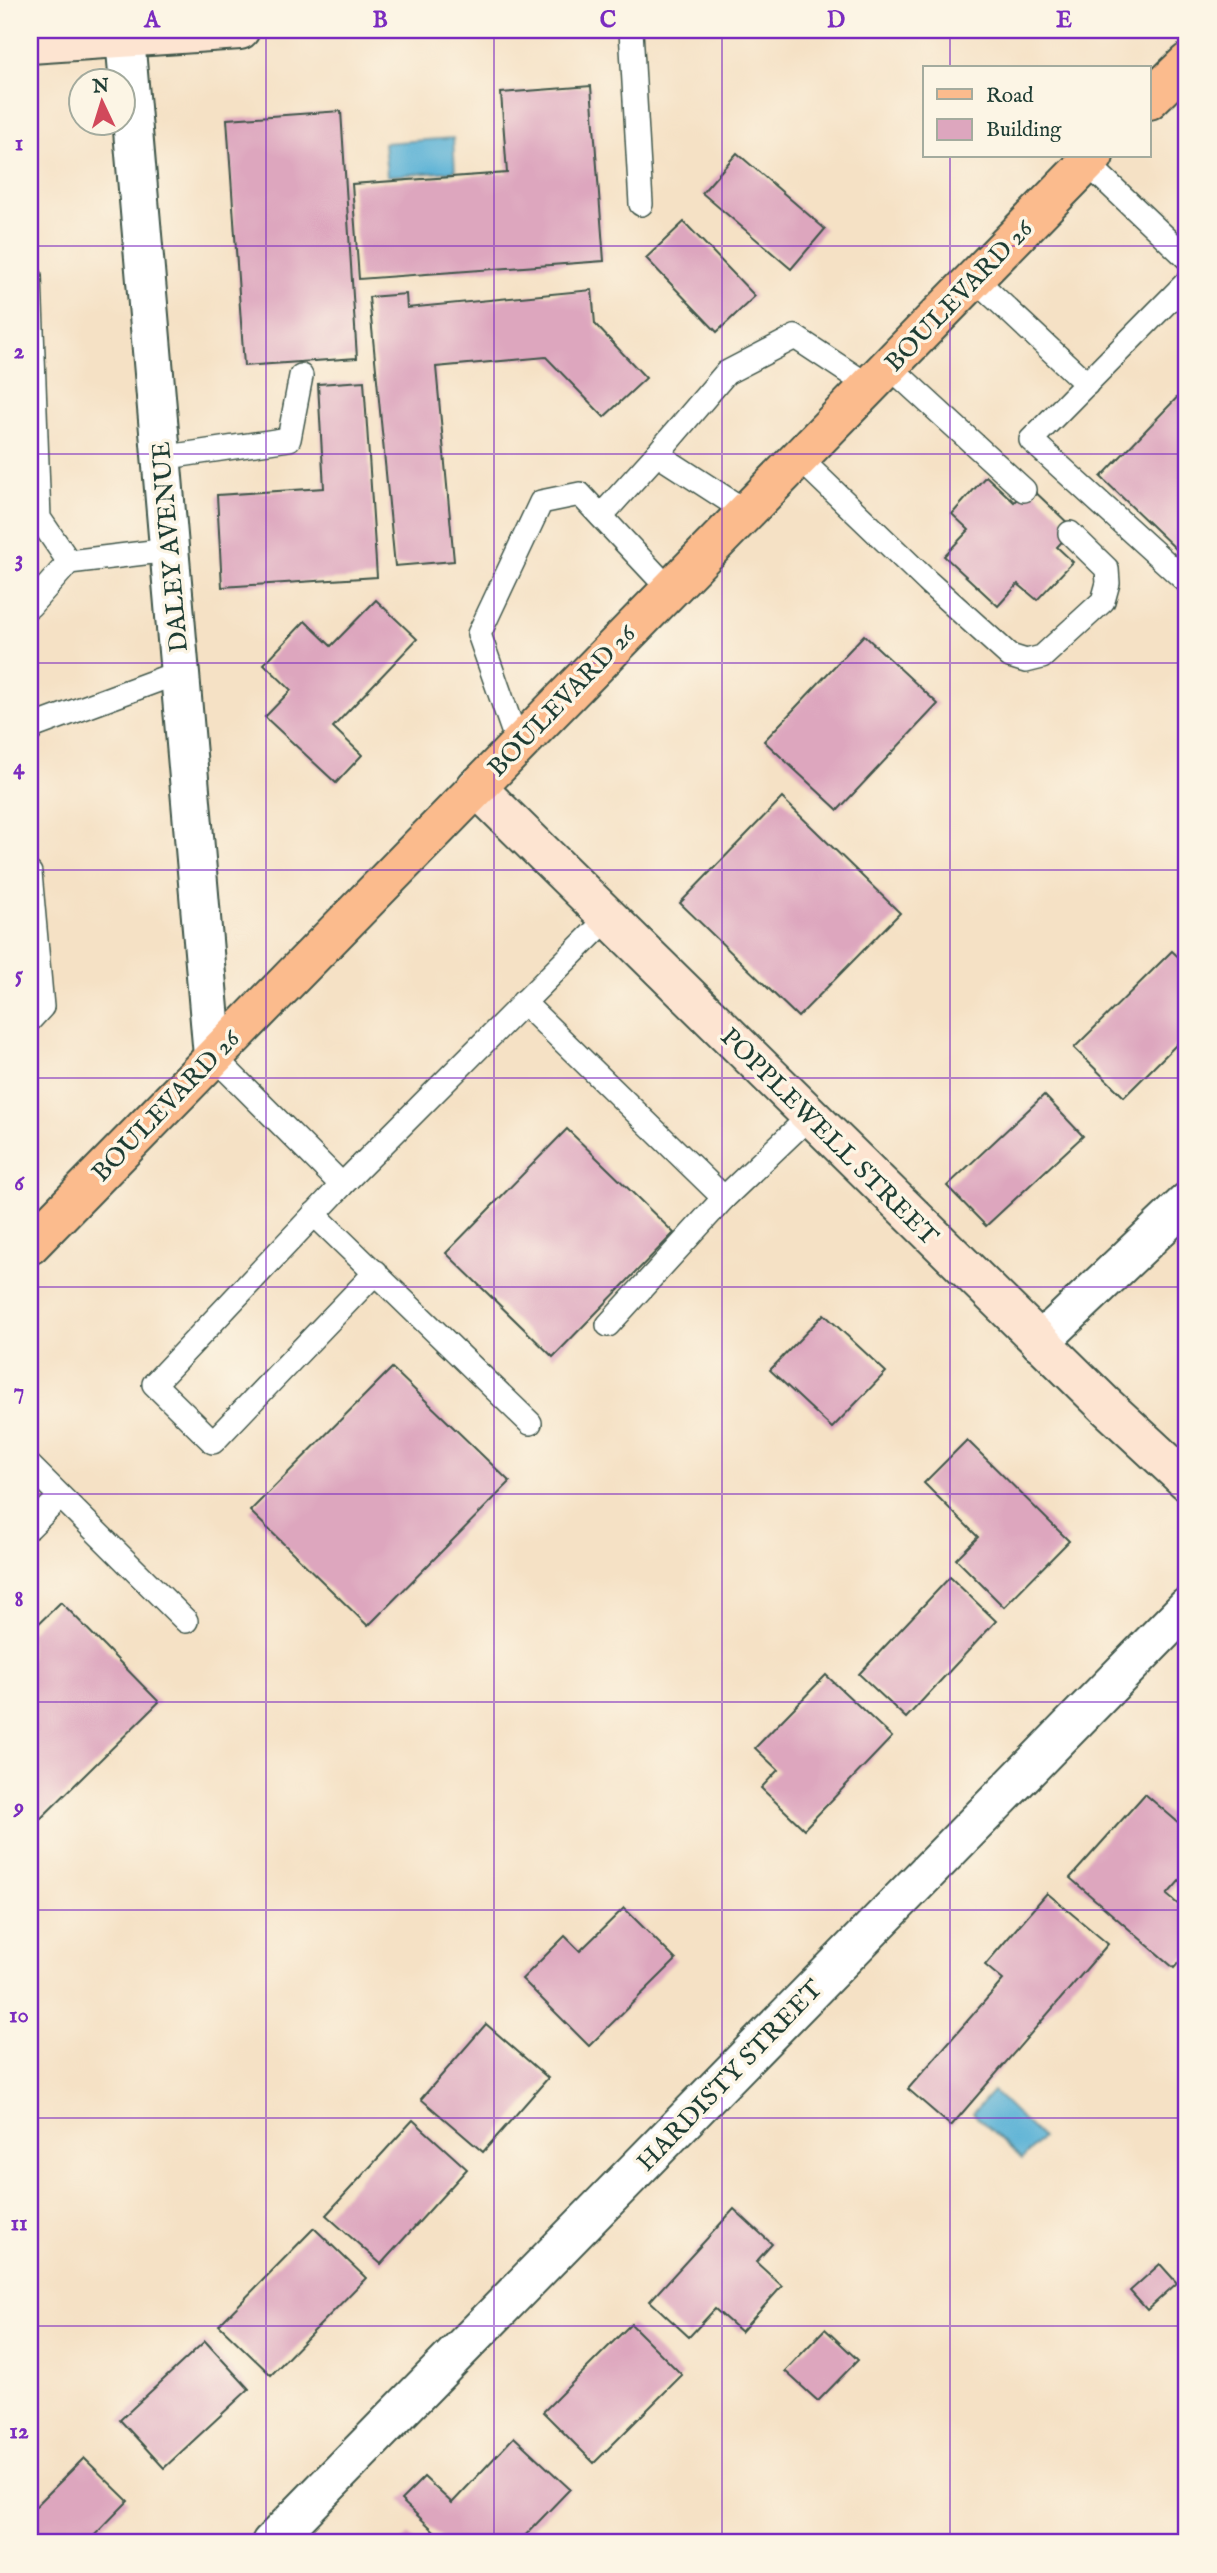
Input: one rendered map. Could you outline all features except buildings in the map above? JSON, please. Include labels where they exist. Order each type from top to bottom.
[{"type":"main road","points":[[1150,99],[1184,72]]},
{"type":"main road","name":"BOULEVARD 26","points":[[30,1245],[1090,160]]},
{"type":"street","points":[[30,44],[228,30]]},
{"type":"street","name":"DALEY AVENUE","points":[[125,38],[213,1056]]},
{"type":"street","name":"POPPLEWELL STREET","points":[[476,787],[1040,1342],[1187,1481]]},
{"type":"street","points":[[1040,1342],[1187,1202]]},
{"type":"street","name":"HARDISTY STREET","points":[[271,2543],[1187,1607]]},
{"type":"lane","points":[[631,30],[641,204]]},
{"type":"lane","points":[[1090,160],[1187,258]]},
{"type":"lane","points":[[30,276],[39,518],[69,562]]},
{"type":"lane","points":[[974,278],[1087,384]]},
{"type":"lane","points":[[1187,282],[1031,440],[1187,582]]},
{"type":"lane","points":[[601,516],[726,373],[795,337],[879,376],[998,466],[1024,491]]},
{"type":"lane","points":[[161,458],[289,439],[301,376]]},
{"type":"lane","points":[[657,454],[746,511]]},
{"type":"lane","points":[[798,457],[928,582],[1010,656],[1026,662],[1042,657],[1103,601],[1108,583],[1107,569],[1070,533]]},
{"type":"lane","points":[[518,745],[479,634],[541,502],[580,494],[669,589]]},
{"type":"lane","points":[[30,606],[69,562],[169,550]]},
{"type":"lane","points":[[30,733],[32,727],[180,672]]},
{"type":"lane","points":[[30,873],[42,1007],[30,1020]]},
{"type":"lane","points":[[376,1272],[213,1442],[154,1384],[342,1185],[609,917]]},
{"type":"lane","points":[[523,1002],[724,1198]]},
{"type":"lane","points":[[213,1056],[342,1185]]},
{"type":"lane","points":[[608,1325],[724,1198],[810,1116]]},
{"type":"lane","points":[[314,1214],[530,1423]]},
{"type":"lane","points":[[30,1466],[186,1621]]},
{"type":"lane","points":[[30,1527],[60,1497]]},
{"type":"water","points":[[453,138],[455,171],[387,176],[384,143]]},
{"type":"water","points":[[993,2091],[1042,2138],[1022,2159],[973,2113]]}]
